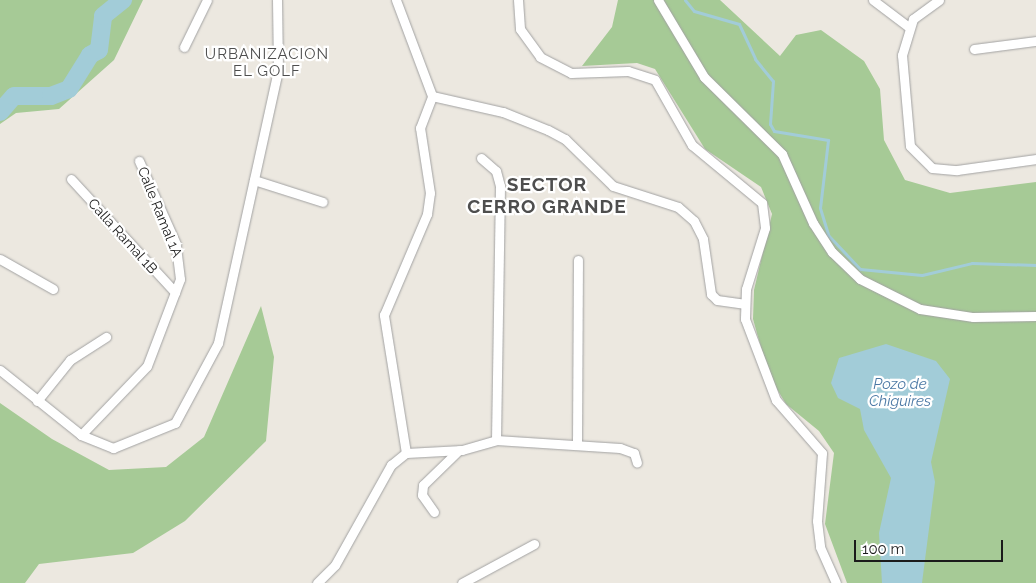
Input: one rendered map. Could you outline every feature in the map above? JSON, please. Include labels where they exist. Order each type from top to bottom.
[{"type":"street","points":[[184,47],[207,0]]},
{"type":"street","points":[[0,370],[81,435],[114,448],[165,430],[186,408],[218,343],[278,70],[277,0]]},
{"type":"street","points":[[396,0],[432,96],[420,128],[430,192],[427,214],[384,315],[406,453]]},
{"type":"street","points":[[518,0],[520,29],[540,56],[571,73],[628,70],[655,80],[692,144],[762,203],[765,228],[744,304],[776,400],[822,453],[817,520],[820,546],[836,583]]},
{"type":"street","points":[[658,0],[704,77],[782,154],[813,222],[832,252],[860,280],[920,309],[974,317],[1036,316]]},
{"type":"street","points":[[873,0],[910,28]]},
{"type":"street","points":[[939,0],[929,2],[910,28],[902,55],[906,128],[910,146],[932,168],[957,170],[1036,159]]},
{"type":"street","points":[[974,49],[1036,41]]},
{"type":"street","points":[[432,96],[503,112],[548,130],[566,139],[613,186],[678,207],[694,222],[703,239],[711,294],[717,300],[744,304]]},
{"type":"street","points":[[481,158],[496,171],[500,186],[496,440]]},
{"type":"street","name":"Calle Ramal 1A","points":[[81,435],[147,366],[175,292],[181,260],[139,161]]},
{"type":"street","name":"Calla Ramal 1B","points":[[71,179],[175,292]]},
{"type":"street","points":[[254,180],[322,202]]},
{"type":"street","points":[[0,260],[52,289]]},
{"type":"street","points":[[577,445],[578,260]]},
{"type":"street","points":[[37,401],[70,360],[106,337]]},
{"type":"street","points":[[317,583],[335,565],[391,465],[406,453],[459,450],[496,440],[631,450],[637,463]]},
{"type":"street","points":[[434,512],[422,495],[423,485],[459,450]]},
{"type":"street","points":[[462,583],[534,544]]},
{"type":"green space","points":[[0,0],[143,0],[114,60],[59,109],[16,113],[0,124]]},
{"type":"green space","points":[[618,0],[720,0],[780,56],[796,35],[821,30],[864,61],[880,89],[884,140],[905,180],[950,193],[1036,182],[1036,583],[847,583],[825,524],[834,453],[819,431],[786,404],[769,376],[753,319],[754,290],[772,214],[761,187],[705,149],[655,69],[637,63],[582,66],[612,27]]},
{"type":"green space","points":[[261,306],[274,357],[266,441],[185,521],[133,553],[39,564],[25,583],[0,583],[0,403],[52,439],[109,470],[166,467],[204,437]]},
{"type":"water","name":"Pozo de Chiguires","points":[[886,344],[936,361],[950,379],[931,462],[935,482],[922,583],[882,583],[879,533],[891,478],[864,430],[860,409],[838,398],[831,383],[839,358]]},
{"type":"waterway","points":[[0,112],[14,96],[51,96],[69,89],[90,55],[99,50],[103,16],[123,0]]},
{"type":"waterway","points":[[685,0],[694,11],[739,24],[755,59],[773,81],[770,124],[774,131],[828,140],[820,208],[828,235],[860,269],[922,275],[972,263],[1036,265]]},
{"type":"district","name":"URBANIZACION EL GOLF","points":[[267,62]]},
{"type":"district","name":"SECTOR CERRO GRANDE","points":[[547,196]]}]
